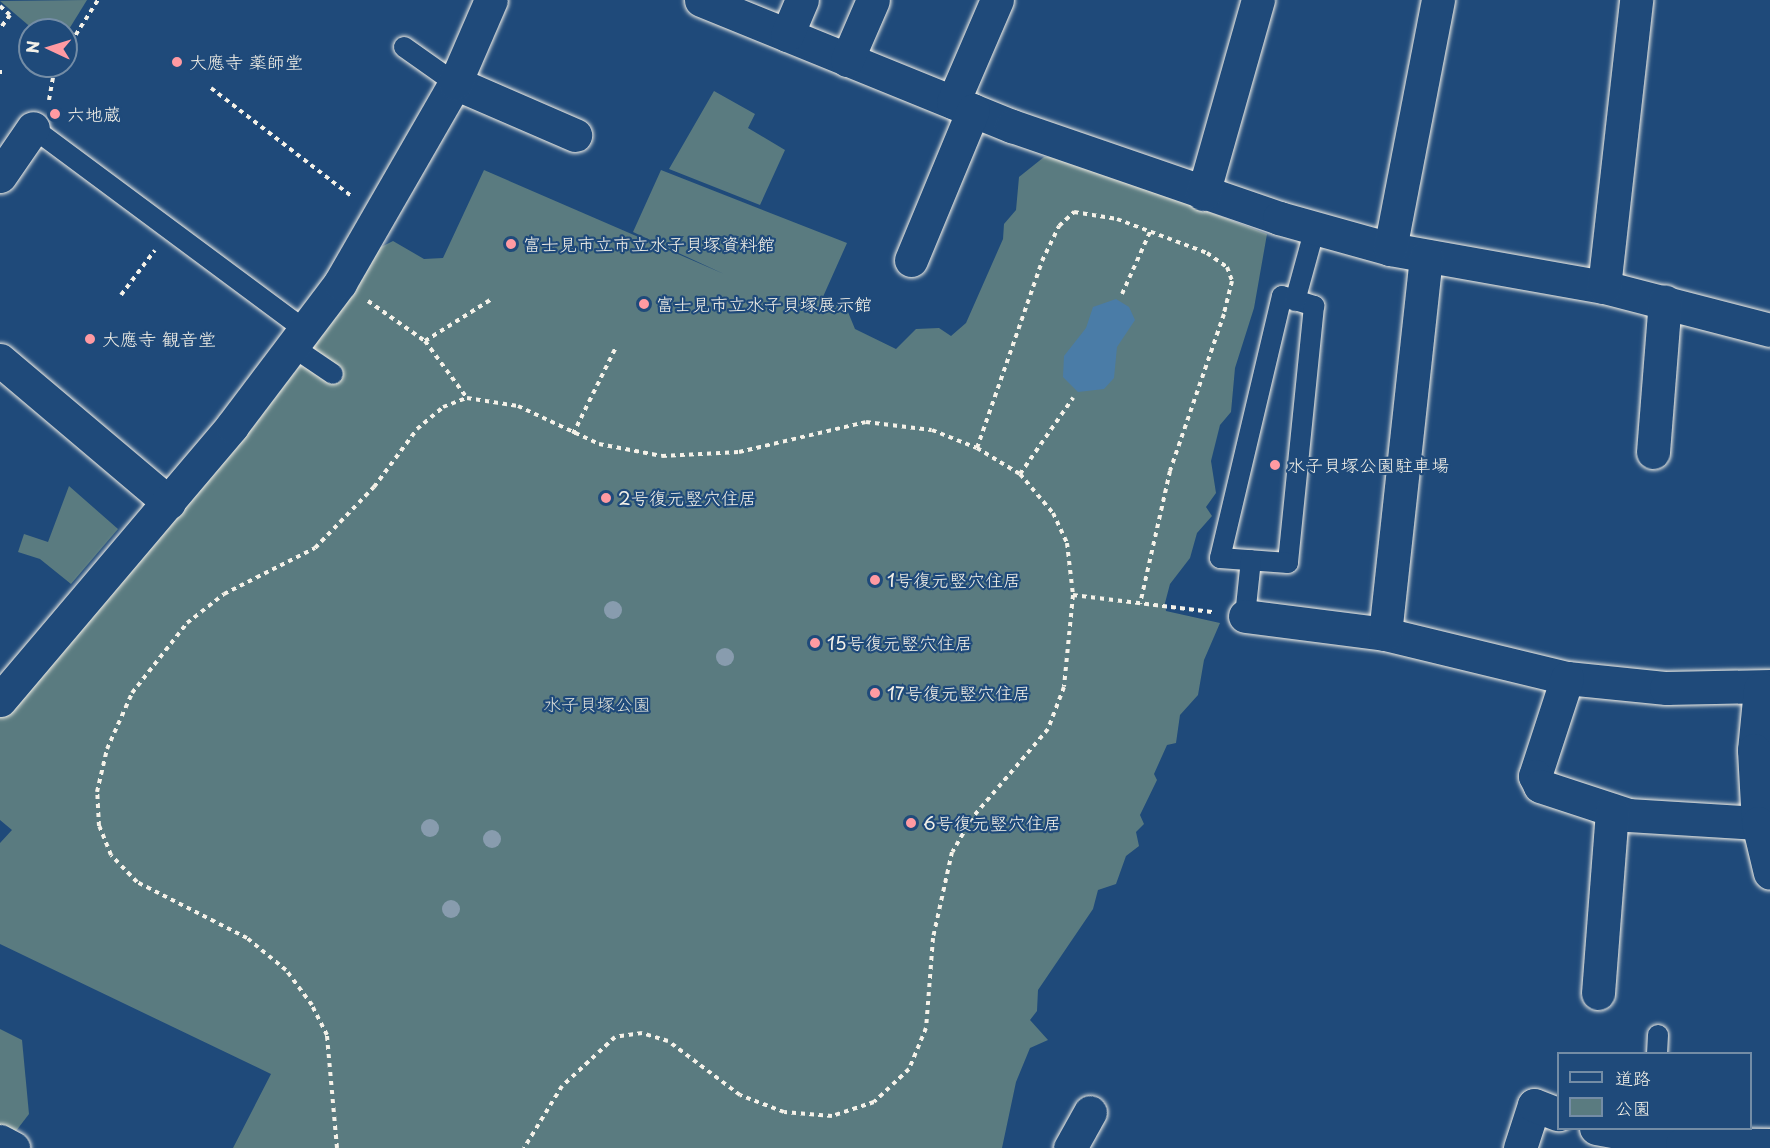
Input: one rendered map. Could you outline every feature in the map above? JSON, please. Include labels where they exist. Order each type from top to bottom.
[{"type":"street","points":[[0,700],[169,503],[300,339],[340,283],[380,218],[455,82],[491,0]]},
{"type":"street","points":[[701,0],[963,106],[1203,194],[1390,249],[1605,287],[1770,330]]},
{"type":"street","points":[[787,35],[802,0]]},
{"type":"street","points":[[847,60],[873,0]]},
{"type":"street","points":[[911,260],[997,0]]},
{"type":"street","points":[[1203,194],[1258,0]]},
{"type":"street","points":[[1390,249],[1438,0]]},
{"type":"street","points":[[1605,287],[1636,0]]},
{"type":"street","points":[[455,82],[575,135]]},
{"type":"street","points":[[0,176],[33,128]]},
{"type":"street","points":[[1385,634],[1426,256]]},
{"type":"street","points":[[1653,452],[1665,301]]},
{"type":"street","points":[[0,360],[169,503]]},
{"type":"street","points":[[1245,616],[1385,634],[1567,678],[1666,688],[1765,687],[1754,750],[1758,823],[1770,873]]},
{"type":"street","points":[[1567,678],[1535,776],[1540,786],[1612,811],[1758,823]]},
{"type":"street","points":[[1598,993],[1612,811]]},
{"type":"street","points":[[1520,1148],[1534,1105],[1557,1114]]},
{"type":"street","points":[[1070,1148],[1090,1112]]},
{"type":"street","points":[[1616,1130],[1770,1145]]},
{"type":"street","points":[[0,1141],[13,1148]]},
{"type":"lane","points":[[404,47],[455,82]]},
{"type":"lane","points":[[33,128],[169,230],[300,339],[333,374]]},
{"type":"lane","points":[[1295,301],[1315,228]]},
{"type":"lane","points":[[1282,296],[1314,306],[1288,563],[1251,560],[1220,558],[1282,296]]},
{"type":"lane","points":[[1245,616],[1251,560]]},
{"type":"path","points":[[78,31],[98,0]]},
{"type":"path","points":[[0,6],[10,15],[0,29]]},
{"type":"path","points":[[0,70],[0,77]]},
{"type":"path","points":[[211,88],[380,218]]},
{"type":"path","points":[[977,448],[980,426],[1059,225],[1074,212],[1087,212],[1150,232],[1207,253],[1227,267],[1232,281],[1201,393],[1170,471],[1140,604]]},
{"type":"path","points":[[121,295],[169,230]]},
{"type":"path","points":[[1122,294],[1150,232]]},
{"type":"path","points":[[340,283],[425,341],[467,398]]},
{"type":"path","points":[[425,341],[490,300]]},
{"type":"path","points":[[573,434],[616,347]]},
{"type":"path","points":[[337,1148],[327,1035],[312,1005],[286,970],[247,938],[137,882],[111,855],[99,826],[97,792],[107,749],[132,693],[187,623],[224,594],[315,548],[374,487],[417,429],[443,407],[467,398],[518,406],[573,434],[627,451],[700,458],[866,422],[932,430],[977,448],[1020,474],[1053,513],[1066,543],[1073,595],[1064,687],[1048,729],[972,818],[952,852],[935,927],[926,1028],[909,1069],[863,1106],[832,1116],[784,1112],[740,1095],[668,1041],[642,1033],[615,1037],[562,1086],[524,1148]]},
{"type":"path","points":[[1020,474],[1073,398]]},
{"type":"path","points":[[1073,595],[1245,616]]},
{"type":"green space","points":[[87,0],[76,18],[20,18],[0,1]]},
{"type":"green space","points":[[714,91],[755,114],[748,128],[785,150],[760,205],[669,169]]},
{"type":"green space","name":"水子貝塚公園","points":[[1062,156],[1267,234],[1254,308],[1235,368],[1231,412],[1220,425],[1211,461],[1216,493],[1206,507],[1212,516],[1197,533],[1190,558],[1170,584],[1165,603],[1166,611],[1220,623],[1204,660],[1198,695],[1180,715],[1176,743],[1167,745],[1154,774],[1157,780],[1140,815],[1144,824],[1136,832],[1139,846],[1126,856],[1116,884],[1098,890],[1093,909],[1038,990],[1037,1011],[1030,1020],[1048,1040],[1030,1048],[1016,1082],[1002,1148],[233,1148],[271,1074],[0,944],[0,843],[12,830],[0,820],[0,718],[295,372],[373,251],[393,241],[424,259],[443,258],[484,170],[724,274],[633,232],[661,170],[847,243],[818,308],[832,302],[848,312],[855,329],[896,349],[916,329],[939,328],[951,336],[966,323],[1003,239],[1004,224],[1016,210],[1019,177],[1044,157]]},
{"type":"green space","points":[[69,486],[118,529],[71,584],[40,559],[18,552],[24,534],[48,542]]},
{"type":"green space","points":[[0,1029],[22,1040],[29,1114],[16,1131],[0,1132]]},
{"type":"water","points":[[1116,299],[1129,307],[1135,320],[1117,347],[1114,378],[1104,389],[1078,392],[1063,377],[1064,356],[1086,328],[1093,307]]},
{"type":"place","name":"大應寺 薬師堂","points":[[177,62]]},
{"type":"place","name":"六地蔵","points":[[55,114]]},
{"type":"place","name":"富士見市立市立水子貝塚資料館","points":[[511,244]]},
{"type":"place","name":"富士見市立水子貝塚展示館","points":[[644,304]]},
{"type":"place","name":"大應寺 観音堂","points":[[90,339]]},
{"type":"place","name":"水子貝塚公園駐車場","points":[[1275,465]]},
{"type":"place","name":"2号復元竪穴住居","points":[[606,498]]},
{"type":"place","name":"1号復元竪穴住居","points":[[875,580]]},
{"type":"place","name":"15号復元竪穴住居","points":[[815,643]]},
{"type":"place","name":"17号復元竪穴住居","points":[[875,693]]},
{"type":"place","name":"6号復元竪穴住居","points":[[911,823]]}]
